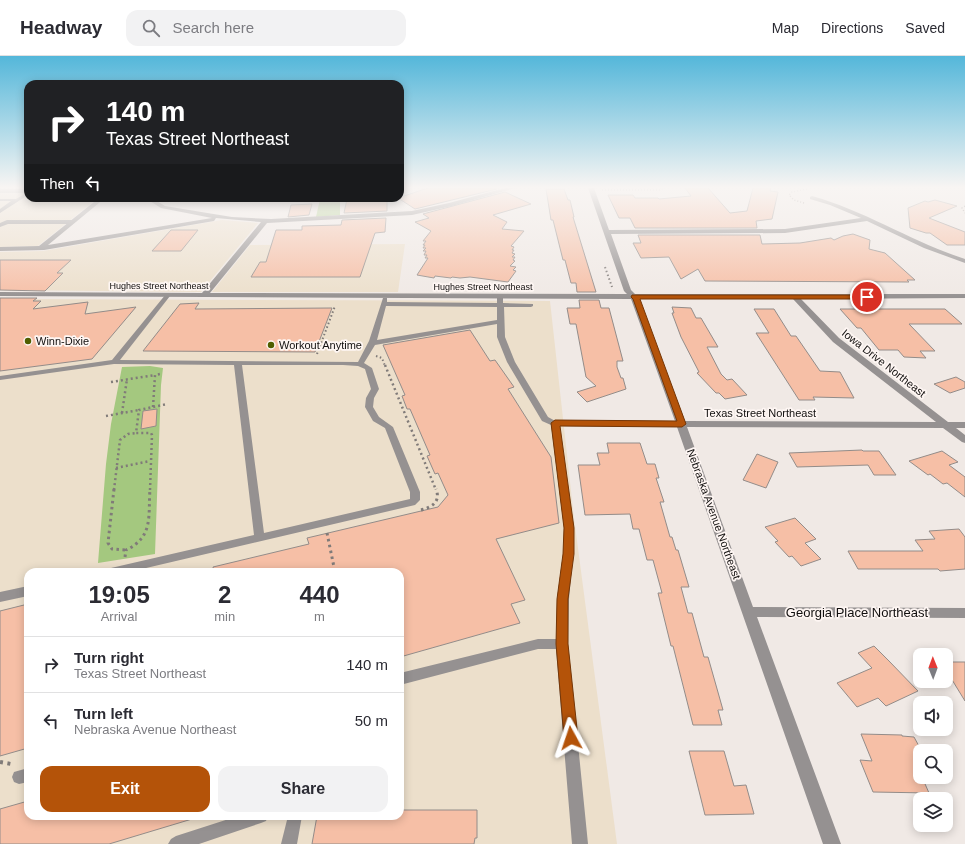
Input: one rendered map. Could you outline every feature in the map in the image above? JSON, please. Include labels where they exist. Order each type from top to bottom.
[{"type":"street","points":[[41,248],[69,225]]},
{"type":"street","points":[[0,249],[41,248],[182,225]]},
{"type":"street","points":[[204,295],[261,225]]},
{"type":"street","name":"Nebraska Avenue Northeast","points":[[604,225],[628,291],[636,299],[682,424],[832,844]]},
{"type":"street","points":[[607,232],[768,232],[826,225]]},
{"type":"street","points":[[878,225],[924,247],[965,260]]},
{"type":"street","name":"Hughes Street Northeast","points":[[0,294],[634,297],[965,296]]},
{"type":"street","name":"Iowa Drive Northeast","points":[[795,297],[836,340],[965,440]]},
{"type":"street","name":"Texas Street Northeast","points":[[555,423],[965,425]]},
{"type":"street","name":"Georgia Place Northeast","points":[[749,612],[965,613]]},
{"type":"lane","points":[[114,362],[168,295]]},
{"type":"lane","points":[[360,364],[371,343],[386,296]]},
{"type":"lane","points":[[500,296],[501,337],[511,362],[545,419],[555,423],[569,528],[563,599],[562,644],[580,844]]},
{"type":"lane","points":[[383,304],[531,305]]},
{"type":"lane","points":[[371,343],[501,321]]},
{"type":"lane","points":[[0,378],[114,362],[360,364],[368,368],[375,389],[370,398],[369,407],[376,419],[389,426],[416,492],[415,500],[408,504],[128,568]]},
{"type":"lane","points":[[238,363],[259,538]]},
{"type":"lane","points":[[0,597],[24,592]]},
{"type":"lane","points":[[404,678],[538,644],[562,644]]},
{"type":"lane","points":[[176,844],[249,820]]},
{"type":"lane","points":[[289,844],[294,820]]},
{"type":"path","points":[[317,354],[338,295]]},
{"type":"path","points":[[309,354],[323,354]]},
{"type":"path","points":[[366,355],[382,358],[438,494],[437,501],[433,506],[417,511]]},
{"type":"path","points":[[111,382],[162,374]]},
{"type":"path","points":[[153,407],[155,375]]},
{"type":"path","points":[[122,413],[128,379]]},
{"type":"path","points":[[106,416],[167,404]]},
{"type":"path","points":[[136,433],[139,410]]},
{"type":"path","points":[[145,432],[151,433],[150,461],[147,534],[137,545],[126,550],[112,549],[108,543],[120,440],[128,434],[145,432]]},
{"type":"path","points":[[116,468],[150,461]]},
{"type":"path","points":[[334,530],[327,533],[334,568]]},
{"type":"path","points":[[124,568],[126,550]]},
{"type":"shaded area","points":[[0,225],[65,225],[38,246],[0,247]]},
{"type":"shaded area","points":[[194,225],[257,225],[201,292],[0,290],[0,252],[43,251]]},
{"type":"shaded area","points":[[405,244],[398,292],[212,292],[250,245]]},
{"type":"shaded area","points":[[0,299],[550,301],[574,518],[617,844],[0,844]]},
{"type":"green space","points":[[150,366],[163,368],[161,385],[155,554],[98,563],[106,464],[111,424],[122,367]]},
{"type":"building","points":[[386,225],[385,232],[375,233],[360,277],[251,277],[260,262],[266,262],[276,230],[302,230],[302,226]]},
{"type":"building","points":[[420,225],[505,225],[502,229],[524,231],[511,246],[514,247],[512,253],[515,254],[512,257],[515,257],[513,260],[515,261],[510,266],[516,267],[513,270],[516,271],[508,282],[470,277],[451,278],[435,276],[434,278],[417,275],[428,258],[425,258],[427,255],[424,255],[426,251],[423,251],[426,248],[423,248],[425,245],[423,245],[426,241],[423,241],[431,231]]},
{"type":"building","points":[[554,225],[575,225],[596,292],[577,292],[576,283],[571,283],[565,260],[563,260]]},
{"type":"building","points":[[633,225],[757,225],[757,228],[635,228]]},
{"type":"building","points":[[910,225],[946,225],[965,232],[965,245],[947,245],[930,233],[910,228]]},
{"type":"building","points":[[171,230],[198,230],[181,251],[152,251]]},
{"type":"building","points":[[853,234],[870,240],[869,249],[885,253],[915,280],[907,280],[909,282],[705,281],[698,269],[681,279],[669,257],[641,258],[633,243],[641,243],[638,235],[760,235],[762,244],[800,243],[831,238],[834,240]]},
{"type":"building","points":[[0,260],[71,260],[57,273],[63,273],[45,291],[0,290]]},
{"type":"building","points":[[0,298],[37,298],[33,301],[41,301],[33,309],[88,302],[85,314],[136,307],[92,359],[0,371]]},
{"type":"building","points":[[579,300],[599,300],[601,308],[609,308],[623,361],[617,361],[617,367],[621,378],[623,378],[626,389],[587,402],[577,392],[596,386],[586,377],[576,324],[570,324],[567,308],[580,308]]},
{"type":"building","points":[[199,303],[195,309],[332,308],[315,352],[143,351],[180,304]]},
{"type":"building","points":[[672,307],[691,308],[696,318],[701,318],[718,347],[707,347],[721,374],[727,380],[732,379],[747,395],[725,399],[719,393],[716,393],[697,373],[699,372],[681,337],[672,313],[674,313]]},
{"type":"building","points":[[754,309],[774,309],[791,336],[796,336],[820,371],[840,372],[854,398],[813,397],[815,400],[799,400],[756,333],[769,333]]},
{"type":"building","points":[[840,309],[945,309],[962,324],[909,324],[935,351],[920,351],[926,358],[904,357],[898,350],[879,350],[861,328],[857,328]]},
{"type":"building","points":[[470,330],[490,361],[495,360],[514,387],[508,389],[551,457],[559,523],[496,539],[525,600],[511,604],[520,623],[404,656],[404,568],[213,567],[309,544],[307,538],[438,507],[448,495],[438,473],[435,474],[427,456],[430,455],[410,409],[407,409],[402,396],[405,395],[383,345]]},
{"type":"building","points":[[956,377],[965,382],[965,388],[950,393],[934,384]]},
{"type":"building","points":[[157,409],[156,426],[141,429],[143,411]]},
{"type":"building","points":[[607,443],[640,443],[647,464],[655,464],[659,478],[656,478],[664,502],[660,502],[670,537],[672,537],[676,550],[678,550],[689,587],[681,587],[688,613],[692,613],[704,657],[708,657],[723,710],[718,710],[722,725],[693,725],[658,593],[662,593],[653,560],[647,560],[639,529],[633,529],[630,514],[585,515],[578,465],[600,465],[597,453],[609,453]]},
{"type":"building","points":[[862,450],[879,451],[896,475],[874,475],[868,465],[797,467],[789,453]]},
{"type":"building","points":[[942,451],[958,462],[949,465],[965,477],[965,497],[947,483],[943,484],[909,461]]},
{"type":"building","points":[[757,454],[778,462],[766,488],[743,480]]},
{"type":"building","points":[[795,518],[816,539],[805,543],[821,559],[801,566],[792,556],[789,557],[775,542],[778,541],[765,527]]},
{"type":"building","points":[[959,529],[965,537],[965,569],[940,571],[938,569],[858,569],[848,551],[923,551],[915,540],[935,539],[929,531]]},
{"type":"building","points":[[24,605],[24,749],[0,756],[0,611]]},
{"type":"building","points":[[874,646],[913,686],[913,688],[918,691],[886,706],[878,698],[857,707],[837,683],[872,668],[858,653]]},
{"type":"building","points":[[953,662],[965,662],[965,701],[953,681]]},
{"type":"building","points":[[861,734],[902,735],[914,737],[918,744],[913,744],[913,784],[925,784],[929,792],[873,792],[860,760],[872,761]]},
{"type":"building","points":[[689,751],[724,751],[734,786],[746,785],[754,814],[705,815]]},
{"type":"building","points":[[24,802],[24,820],[189,820],[109,844],[0,844],[0,809]]},
{"type":"building","points":[[404,810],[477,810],[477,838],[475,838],[474,844],[312,844],[316,820],[404,820]]},
{"type":"place","name":"Winn-Dixie","points":[[28,341]]},
{"type":"place","name":"Workout Anytime","points":[[271,345]]},
{"type":"route","points":[[571,738],[562,644],[563,599],[569,528],[555,423],[682,424],[634,297],[867,297]]}]
